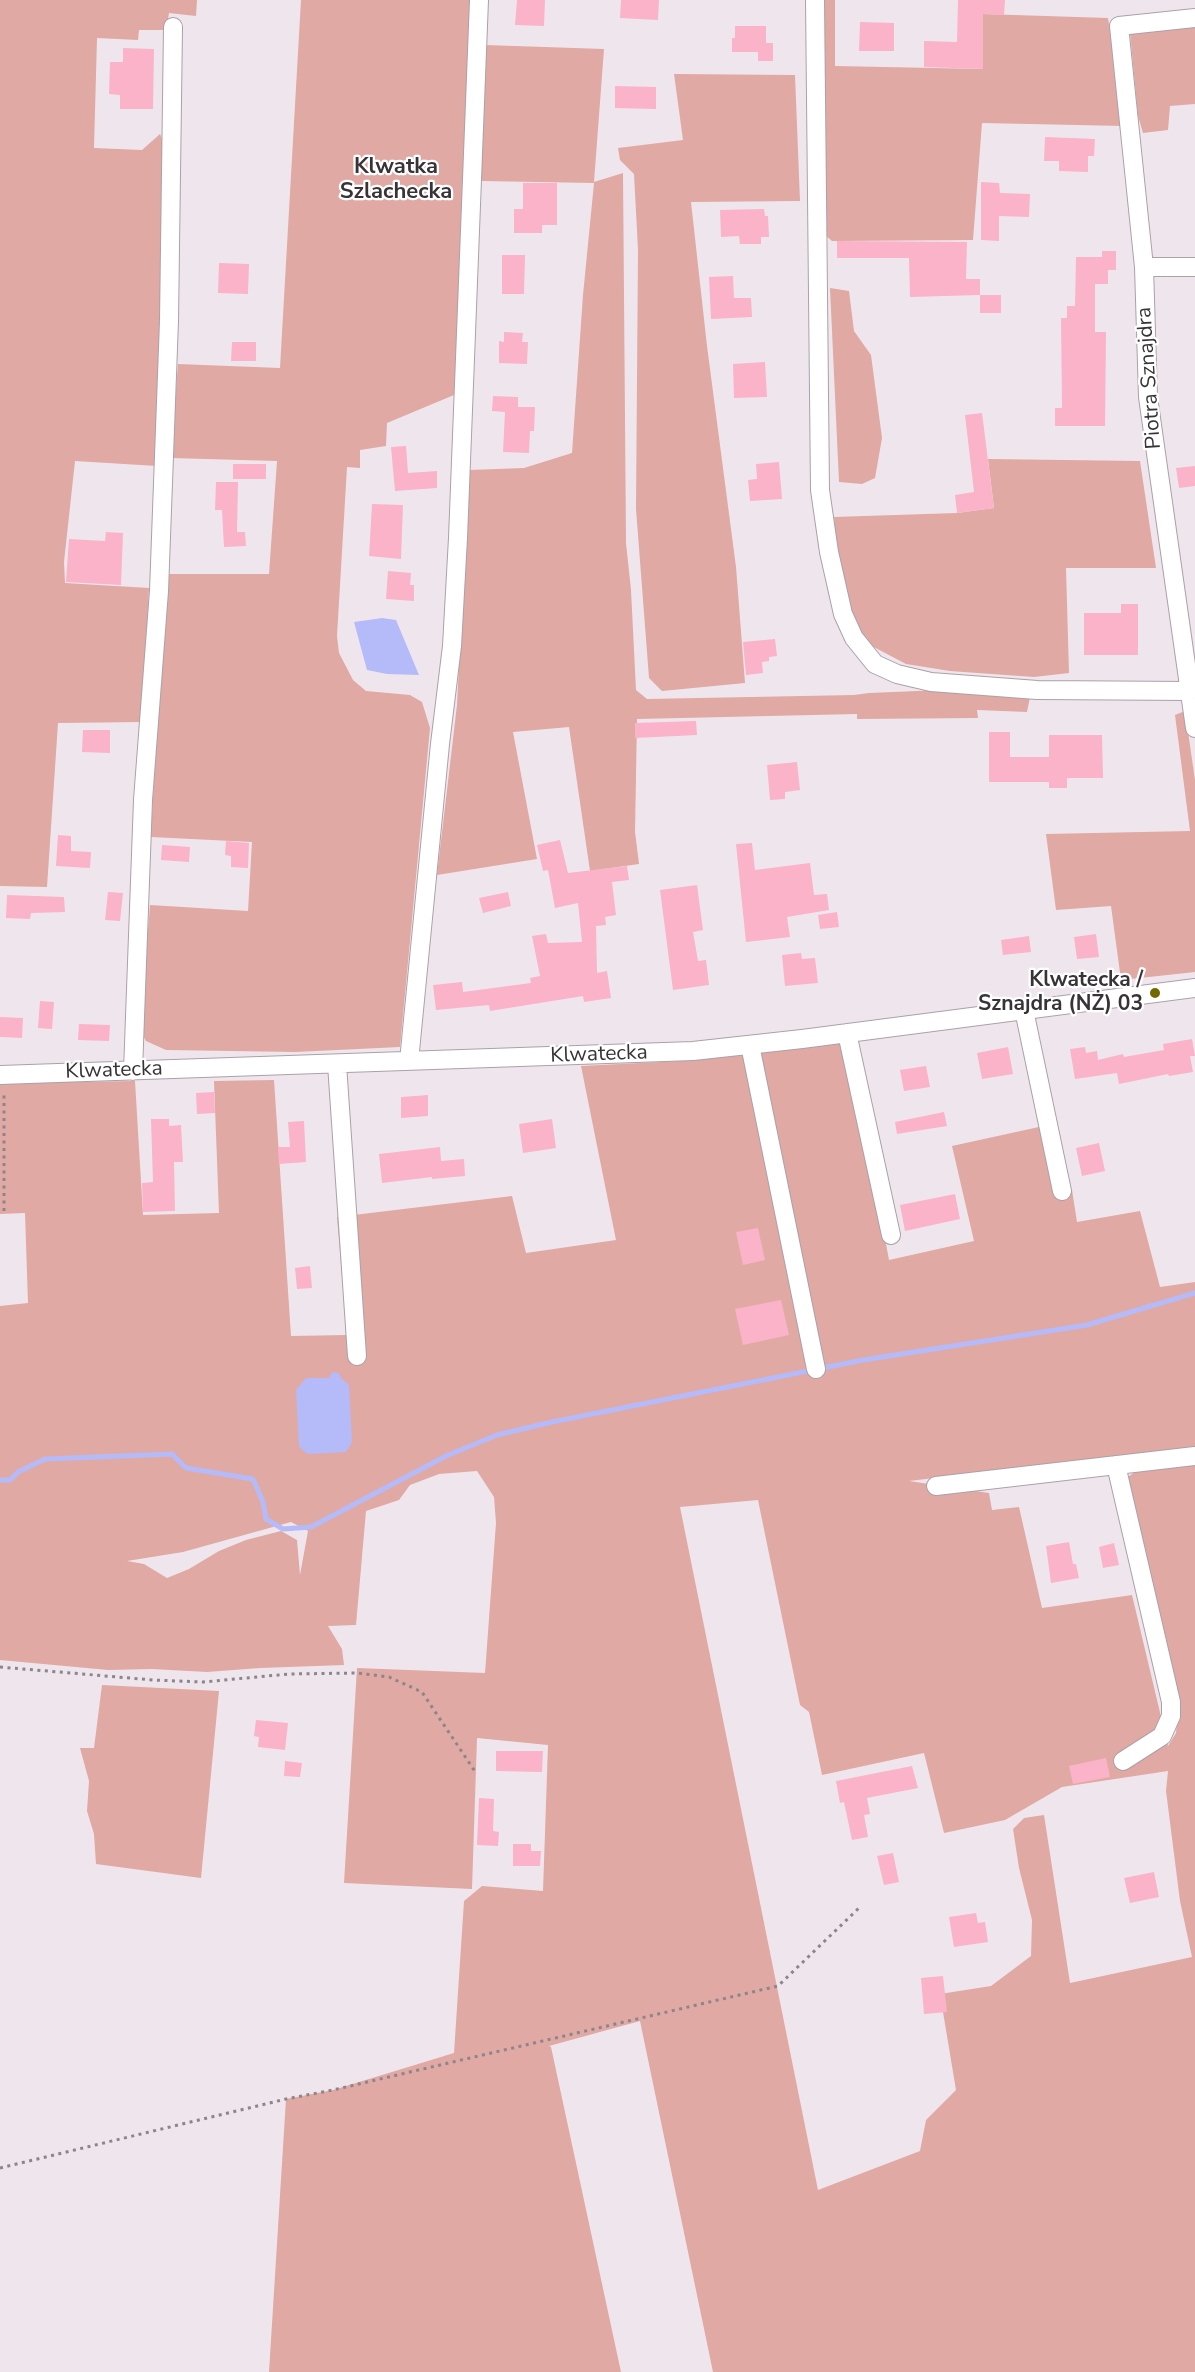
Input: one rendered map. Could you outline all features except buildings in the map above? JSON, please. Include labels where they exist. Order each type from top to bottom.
[{"type":"street","points":[[409,1061],[440,744],[452,646],[479,0]]},
{"type":"street","points":[[815,0],[820,490],[829,552],[840,604],[854,638],[875,664],[897,674],[931,682],[1036,690],[1190,691]]},
{"type":"street","name":"Piotra Sznajdra","points":[[1195,18],[1119,26],[1144,267],[1148,397],[1195,728]]},
{"type":"street","points":[[133,1071],[143,800],[159,591],[169,321],[173,27]]},
{"type":"street","points":[[1144,267],[1195,267]]},
{"type":"street","name":"Klwatecka","points":[[2,1075],[693,1051],[1024,1010],[1194,994]]},
{"type":"street","points":[[1024,1010],[1062,1191]]},
{"type":"street","points":[[847,1033],[891,1235]]},
{"type":"street","points":[[750,1045],[816,1369]]},
{"type":"street","points":[[337,1064],[357,1356]]},
{"type":"street","points":[[936,1486],[1195,1456]]},
{"type":"street","points":[[1116,1465],[1171,1702],[1171,1716],[1162,1736],[1123,1761]]},
{"type":"path","points":[[2,1075],[4,1211]]},
{"type":"path","points":[[0,1667],[163,1681],[203,1682],[289,1674],[357,1673],[389,1677],[422,1692],[476,1773]]},
{"type":"path","points":[[0,2168],[286,2099],[778,1986],[859,1908]]},
{"type":"shaded area","points":[[0,0],[197,0],[196,16],[169,13],[166,30],[139,30],[138,40],[97,38],[94,148],[142,150],[160,134],[167,151],[157,466],[75,461],[64,562],[65,583],[149,588],[142,722],[58,723],[47,887],[0,886]]},
{"type":"shaded area","points":[[301,0],[474,0],[454,395],[387,423],[386,446],[360,450],[360,468],[347,467],[337,636],[339,653],[353,680],[366,691],[410,695],[422,702],[430,728],[400,1047],[295,1052],[166,1050],[146,1041],[140,1030],[150,905],[248,911],[252,842],[151,837],[167,574],[269,574],[277,461],[171,458],[178,364],[280,368]]},
{"type":"shaded area","points":[[823,0],[835,0],[835,66],[982,69],[983,14],[1108,18],[1124,126],[982,123],[973,240],[832,241],[824,234]]},
{"type":"shaded area","points":[[1195,25],[1195,104],[1170,106],[1168,130],[1143,133],[1138,116],[1130,32]]},
{"type":"shaded area","points":[[485,45],[604,49],[594,182],[623,173],[626,543],[636,690],[647,699],[854,695],[942,690],[1030,697],[1027,712],[977,710],[978,718],[857,719],[857,714],[637,719],[635,832],[639,864],[590,871],[569,727],[513,732],[537,859],[437,875],[457,705],[469,470],[524,468],[572,453],[583,295],[594,183],[481,181]]},
{"type":"shaded area","points":[[674,74],[795,75],[800,201],[691,202],[736,567],[745,683],[662,691],[649,678],[636,509],[638,250],[634,174],[620,160],[618,148],[683,140]]},
{"type":"shaded area","points":[[830,288],[849,291],[854,331],[871,355],[882,438],[875,478],[862,484],[839,482]]},
{"type":"shaded area","points":[[988,459],[1140,461],[1156,568],[1066,568],[1069,673],[1034,677],[950,671],[906,664],[870,645],[850,618],[839,578],[834,517],[957,513],[994,508]]},
{"type":"shaded area","points":[[1185,711],[1195,780],[1195,972],[1121,980],[1111,906],[1056,910],[1046,834],[1190,831],[1175,715]]},
{"type":"shaded area","points":[[848,1042],[889,1260],[974,1241],[952,1146],[1048,1125],[1062,1191],[1072,1190],[1077,1222],[1140,1211],[1160,1287],[1195,1282],[1195,1447],[909,1481],[989,1493],[992,1510],[1019,1507],[1042,1608],[1132,1595],[1168,1746],[1176,1733],[1178,1711],[1126,1485],[1129,1476],[1138,1470],[1195,1463],[1195,2372],[713,2372],[640,2021],[549,2046],[621,2372],[269,2372],[286,2099],[333,2090],[454,2053],[464,1901],[482,1886],[543,1891],[548,1745],[477,1738],[472,1889],[344,1883],[357,1668],[485,1673],[496,1523],[494,1497],[477,1471],[439,1474],[410,1485],[399,1500],[366,1511],[356,1625],[328,1626],[342,1649],[344,1665],[207,1672],[152,1669],[108,1670],[0,1660],[0,1306],[28,1303],[25,1213],[0,1214],[0,1083],[135,1081],[143,1215],[219,1213],[214,1081],[274,1080],[291,1336],[347,1335],[337,1217],[512,1196],[526,1253],[616,1240],[581,1066],[679,1061]],"holes":[[[758,1500],[800,1705],[809,1712],[822,1775],[924,1753],[944,1833],[1005,1820],[1062,1787],[1168,1771],[1166,1791],[1180,1901],[1192,1957],[1070,1983],[1044,1815],[1024,1818],[1013,1829],[1019,1868],[1032,1920],[1031,1956],[991,1986],[940,1994],[956,2090],[926,2120],[920,2151],[818,2190],[680,1507]],[[291,1522],[308,1531],[300,1575],[297,1540],[281,1531],[246,1540],[219,1551],[189,1569],[167,1578],[144,1564],[127,1561],[183,1552]]]},
{"type":"shaded area","points":[[102,1685],[219,1691],[201,1878],[96,1864],[94,1834],[87,1811],[89,1781],[80,1748],[94,1748]]},
{"type":"water","points":[[382,618],[396,620],[419,675],[387,674],[367,670],[354,622]]},
{"type":"water","points":[[332,1372],[339,1373],[349,1385],[352,1442],[346,1452],[308,1454],[299,1447],[296,1390],[306,1378],[329,1378]]},
{"type":"waterway","points":[[0,1480],[10,1480],[18,1472],[45,1459],[172,1454],[186,1468],[253,1479],[263,1502],[266,1519],[283,1529],[311,1527],[446,1456],[497,1435],[863,1360],[1087,1325],[1195,1293]]},
{"type":"place","name":"Klwatecka / Sznajdra (NŻ) 03","points":[[1155,993]]},
{"type":"district","name":"Klwatka Szlachecka","points":[[396,180]]}]
